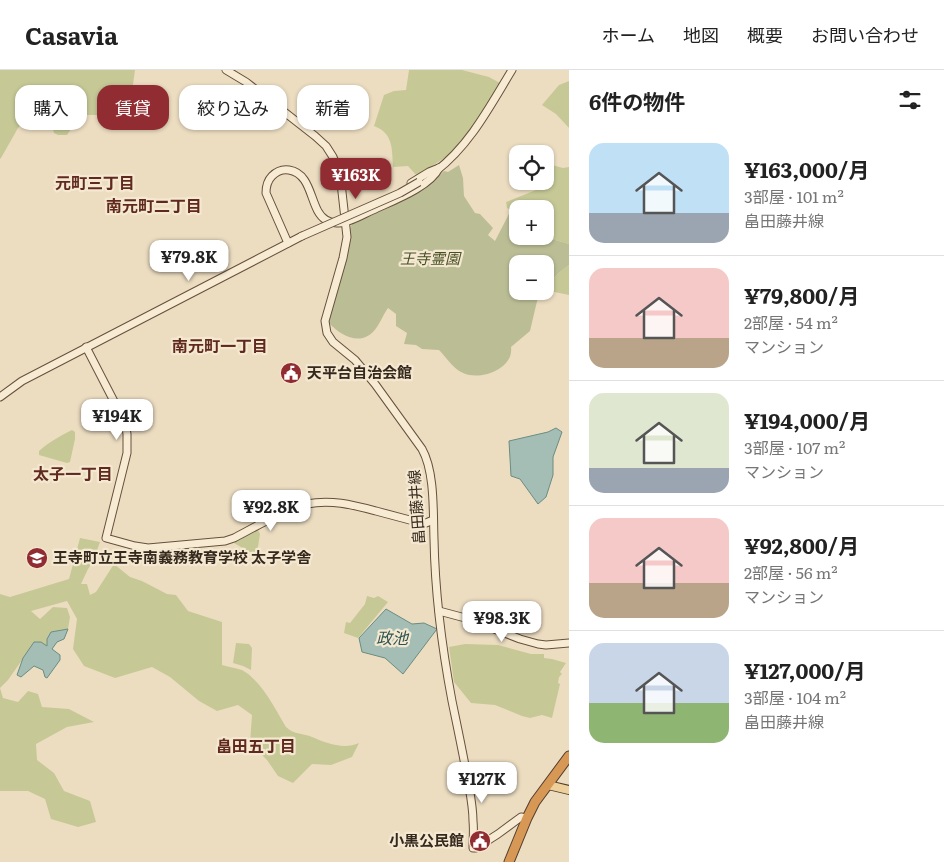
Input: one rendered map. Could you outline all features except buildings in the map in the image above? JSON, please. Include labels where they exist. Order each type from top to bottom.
[{"type":"highway","points":[[509,862],[535,802],[569,756]]},
{"type":"main road","points":[[548,785],[569,790]]},
{"type":"street","name":"畠田藤井線","points":[[226,70],[246,82],[315,136],[326,146],[339,170],[347,237],[325,320],[326,333],[375,384],[426,456],[431,483],[439,611],[452,700],[472,805],[473,848],[498,834],[519,818],[524,816],[527,818]]},
{"type":"street","points":[[288,243],[267,197],[266,188],[270,179],[276,173],[291,170],[300,174],[318,211],[327,220],[338,223],[345,218],[411,192],[433,177],[458,151],[475,130],[512,70]]},
{"type":"street","points":[[0,397],[22,381],[86,347],[302,236],[400,193],[440,168]]},
{"type":"street","points":[[86,347],[119,411],[127,434],[127,453],[106,538],[153,548],[225,541],[295,508],[321,502],[349,504],[421,523],[433,520]]},
{"type":"street","points":[[439,611],[469,619],[538,644],[569,643]]},
{"type":"green space","points":[[0,70],[135,70],[133,85],[97,85],[97,115],[87,115],[87,85],[15,85],[15,130],[17,130],[0,159]]},
{"type":"green space","points":[[409,70],[462,70],[489,77],[500,83],[475,123],[449,155],[417,176],[408,166],[393,167],[392,148],[388,137],[374,126],[384,95],[394,91],[406,90]]},
{"type":"green space","points":[[569,81],[569,128],[556,114],[542,105],[559,85]]},
{"type":"green space","points":[[53,130],[70,130],[67,135],[54,133]]},
{"type":"green space","name":"王寺霊園","points":[[459,165],[463,178],[464,196],[475,213],[480,214],[493,228],[488,235],[495,241],[509,214],[509,245],[554,245],[554,240],[569,244],[569,265],[554,278],[554,255],[509,255],[509,300],[537,300],[530,331],[511,347],[507,362],[501,368],[485,375],[468,375],[461,372],[439,350],[422,349],[416,345],[404,344],[407,333],[396,326],[396,314],[388,308],[375,330],[362,338],[344,335],[329,323],[331,304],[347,256],[352,224],[405,200],[432,182],[444,171],[448,172]]},
{"type":"green space","points":[[554,166],[563,168],[569,167],[569,244],[554,240],[554,200],[511,200],[536,190],[554,190]]},
{"type":"green space","points":[[509,201],[509,209],[507,208],[506,202]]},
{"type":"green space","points":[[569,265],[569,295],[554,292],[554,278]]},
{"type":"green space","points":[[72,430],[75,432],[75,439],[70,462],[67,463],[39,455],[39,451]]},
{"type":"green space","points":[[258,530],[260,534],[257,553],[253,554],[234,543]]},
{"type":"green space","points":[[80,538],[100,542],[93,562],[81,584],[87,584],[90,595],[96,592],[114,564],[130,577],[167,594],[176,595],[188,611],[222,622],[222,665],[242,670],[249,675],[262,688],[289,730],[335,745],[347,746],[359,743],[352,757],[331,765],[312,764],[293,783],[278,776],[267,760],[250,743],[252,715],[238,705],[217,711],[199,701],[170,677],[152,667],[115,678],[84,666],[73,649],[77,619],[67,601],[31,611],[40,619],[53,607],[67,608],[70,617],[68,629],[51,632],[47,646],[34,643],[8,680],[0,688],[0,594],[10,597],[69,579]]},
{"type":"green space","points":[[367,596],[374,598],[378,596],[388,602],[358,638],[344,633],[346,622],[350,623],[365,604]]},
{"type":"green space","points":[[236,643],[249,644],[252,648],[251,670],[233,663]]},
{"type":"green space","points":[[465,644],[498,645],[531,654],[544,654],[544,658],[566,663],[560,672],[562,674],[559,677],[558,683],[560,684],[552,718],[542,715],[530,718],[495,705],[471,703],[454,682],[449,647]]},
{"type":"green space","points":[[0,688],[3,698],[18,702],[28,691],[38,694],[42,707],[69,709],[94,722],[67,727],[36,744],[37,760],[54,773],[64,791],[90,801],[96,822],[78,827],[51,819],[45,799],[28,791],[0,791]]},
{"type":"water","points":[[556,428],[562,432],[553,457],[553,475],[546,497],[538,504],[520,479],[511,476],[509,441],[548,432]]},
{"type":"water","name":"政池","points":[[386,609],[412,624],[424,623],[437,629],[403,674],[385,658],[362,652],[359,638]]},
{"type":"water","points":[[68,629],[64,639],[57,642],[52,649],[60,655],[60,660],[47,678],[43,670],[34,666],[21,677],[17,675],[23,658],[34,642],[41,642],[47,646],[47,639],[51,632]]},
{"type":"place","name":"天平台自治会館","points":[[291,373]]},
{"type":"place","name":"王寺町立王寺南義務教育学校 太子学舎","points":[[37,558]]},
{"type":"place","name":"小黒公民館","points":[[480,841]]},
{"type":"district","name":"元町三丁目","points":[[95,183]]},
{"type":"district","name":"南元町二丁目","points":[[154,206]]},
{"type":"district","name":"南元町一丁目","points":[[220,346]]},
{"type":"district","name":"太子一丁目","points":[[73,474]]},
{"type":"district","name":"畠田五丁目","points":[[256,746]]}]
